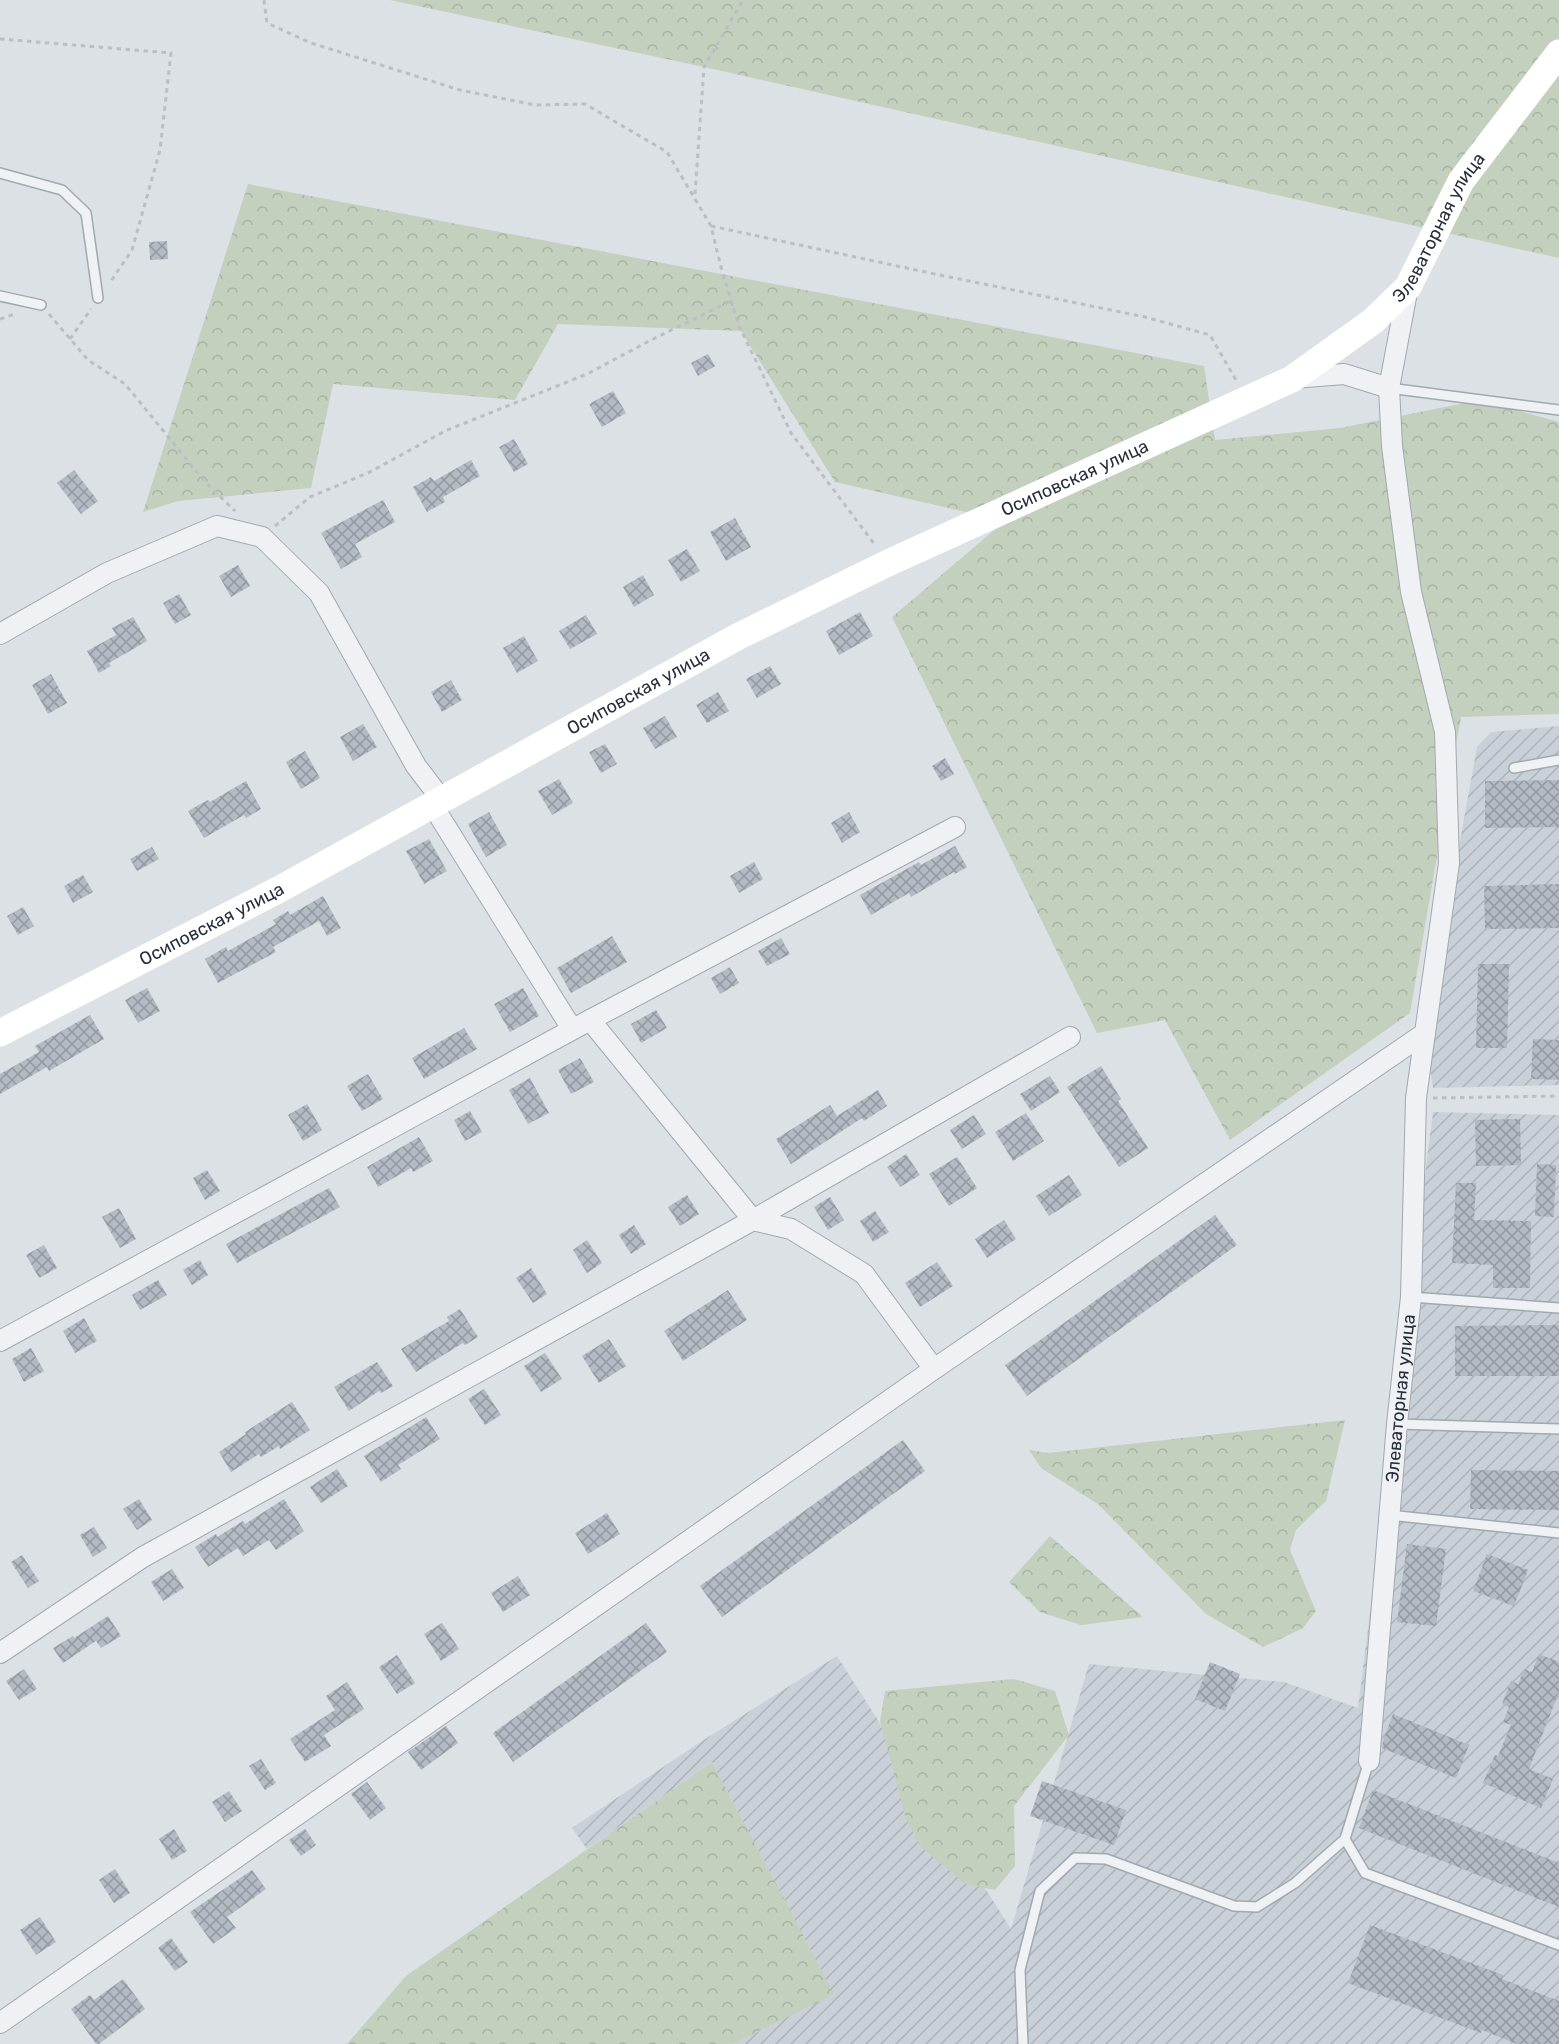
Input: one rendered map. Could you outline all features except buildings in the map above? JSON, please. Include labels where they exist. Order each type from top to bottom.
[{"type":"street","name":"Элеваторная улица","points":[[1369,1761],[1396,1424],[1411,1297],[1416,1098],[1449,863],[1445,732],[1411,592],[1392,446],[1389,388],[1408,286],[1461,181],[1559,53]]},
{"type":"street","name":"Элеваторная улица","points":[[1292,379],[1373,321],[1408,286]]},
{"type":"street","points":[[1292,379],[1344,374],[1389,388]]},
{"type":"street","name":"Осиповская улица","points":[[0,1033],[278,890],[739,636],[888,563],[1292,379]]},
{"type":"street","points":[[0,634],[107,573],[217,526],[262,537],[319,593],[437,803],[572,1029]]},
{"type":"street","points":[[0,1341],[572,1029],[955,827]]},
{"type":"street","points":[[590,1020],[753,1220],[791,1229],[864,1274],[934,1369]]},
{"type":"street","points":[[0,2023],[934,1369],[1425,1033]]},
{"type":"street","points":[[0,1653],[143,1557],[753,1220],[1070,1037]]},
{"type":"lane","points":[[0,173],[62,190],[86,213],[98,298]]},
{"type":"lane","points":[[0,296],[41,305]]},
{"type":"lane","points":[[1389,388],[1559,410]]},
{"type":"lane","points":[[1514,768],[1559,760]]},
{"type":"lane","points":[[1411,1297],[1559,1308]]},
{"type":"lane","points":[[1396,1424],[1559,1429]]},
{"type":"lane","points":[[1389,1515],[1559,1533]]},
{"type":"lane","points":[[1023,2044],[1020,1970],[1040,1891],[1075,1858],[1106,1859],[1234,1906],[1257,1907],[1294,1883],[1345,1839],[1369,1761]]},
{"type":"lane","points":[[1345,1839],[1365,1873],[1559,1945]]},
{"type":"path","points":[[264,0],[267,23],[311,44],[460,90],[535,105],[585,104],[667,152],[711,226],[739,326],[791,433],[888,563]]},
{"type":"path","points":[[695,196],[704,68],[743,0]]},
{"type":"path","points":[[0,39],[171,53],[160,150],[132,250],[70,339]]},
{"type":"path","points":[[711,226],[1145,317],[1210,335],[1248,400]]},
{"type":"path","points":[[262,537],[310,497],[370,472],[445,430],[587,374],[731,301]]},
{"type":"path","points":[[0,319],[41,305],[87,360],[125,384],[206,483],[238,514]]},
{"type":"path","points":[[1416,1098],[1559,1096]]},
{"type":"shaded area","points":[[1559,726],[1559,1085],[1433,1088],[1425,1033],[1477,747],[1491,732]]},
{"type":"shaded area","points":[[1433,1112],[1559,1115],[1559,2044],[733,2044],[833,1994],[712,1762],[587,1849],[572,1828],[702,1741],[837,1656],[1011,1929],[1089,1664],[1284,1682],[1358,1708]]},
{"type":"green space","points":[[390,0],[1559,0],[1559,258],[704,67]]},
{"type":"green space","points":[[248,184],[1204,366],[1215,440],[1340,428],[1480,400],[1559,422],[1559,714],[1461,717],[1410,1013],[1230,1140],[1165,1020],[1097,1033],[892,617],[1005,521],[835,482],[741,331],[558,324],[515,400],[333,384],[311,488],[178,501],[143,512]]},
{"type":"green space","points":[[1345,1420],[1326,1501],[1296,1530],[1290,1550],[1316,1611],[1303,1628],[1263,1647],[1206,1614],[1098,1504],[1041,1468],[1029,1450],[1048,1453]]},
{"type":"green space","points":[[1050,1536],[1143,1617],[1081,1625],[1040,1612],[1009,1582]]},
{"type":"green space","points":[[1014,1679],[1055,1691],[1069,1735],[1014,1806],[1015,1866],[995,1890],[965,1884],[920,1846],[906,1819],[880,1721],[885,1691]]},
{"type":"green space","points":[[712,1762],[834,1994],[733,2044],[347,2044],[406,1976]]}]
